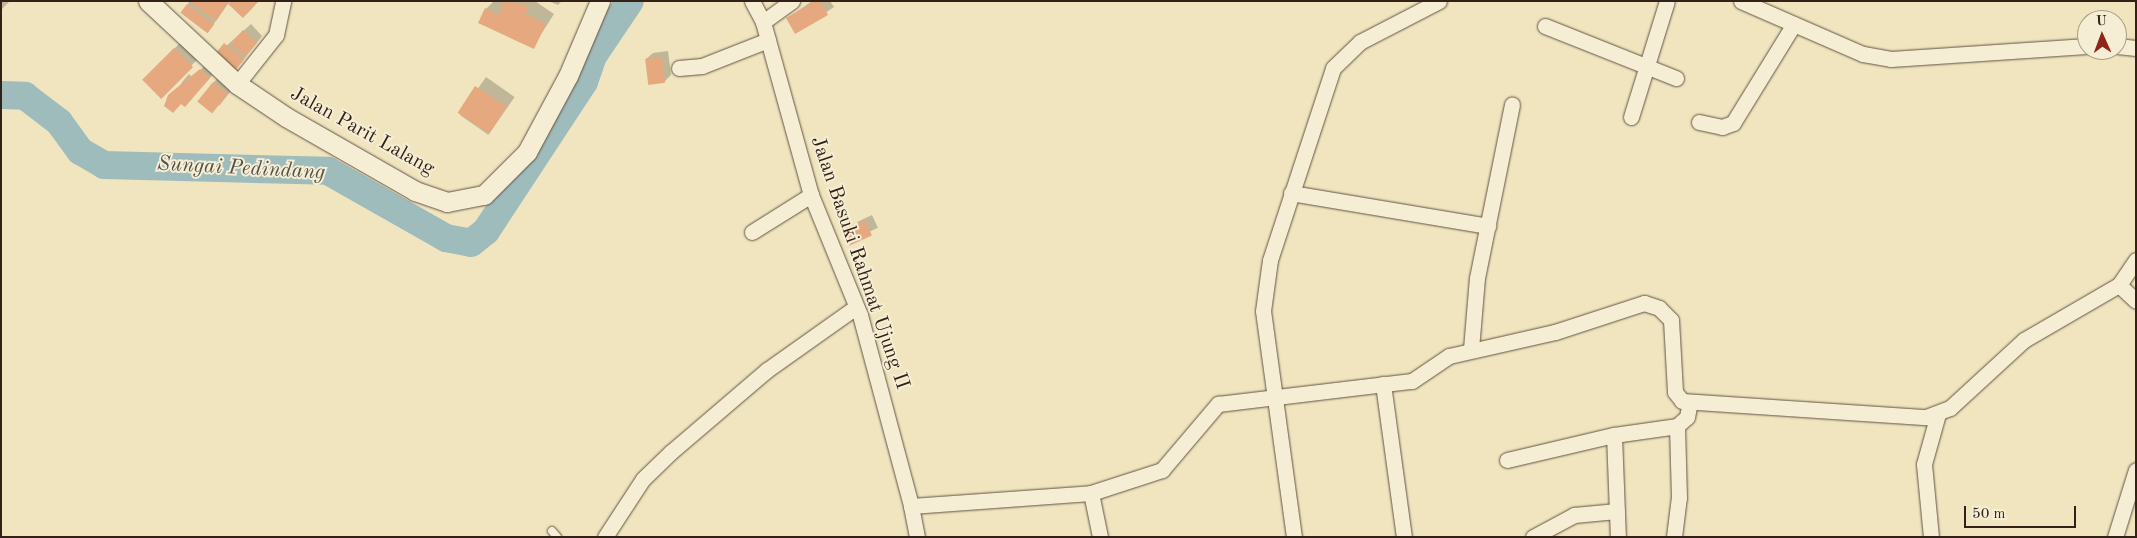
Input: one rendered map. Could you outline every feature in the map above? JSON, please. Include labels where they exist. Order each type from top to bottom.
[{"type":"street","name":"Jalan Parit Lalang","points":[[148,1],[237,84],[286,117],[415,191],[448,202],[467,201],[491,190],[527,152],[568,76],[600,1]]},
{"type":"street","points":[[237,84],[276,35],[283,1]]},
{"type":"street","name":"Jalan Basuki Rahmat Ujung II","points":[[752,1],[763,22],[811,195],[856,307],[911,506],[917,537]]},
{"type":"street","points":[[763,22],[792,1]]},
{"type":"street","points":[[1294,537],[1273,398],[1264,285],[1326,83],[1337,62],[1360,42],[1439,1]]},
{"type":"street","points":[[1631,117],[1668,1]]},
{"type":"street","points":[[1741,1],[1863,54],[1909,61],[2077,47]]},
{"type":"street","points":[[1699,122],[1722,127],[1733,123],[1794,24]]},
{"type":"street","points":[[1545,26],[1676,78]]},
{"type":"street","points":[[679,68],[702,66],[768,40]]},
{"type":"street","points":[[1471,349],[1477,278],[1512,104]]},
{"type":"street","points":[[1291,193],[1488,226]]},
{"type":"street","points":[[752,232],[811,195]]},
{"type":"street","points":[[911,506],[1091,493],[1162,470],[1218,404],[1419,378],[1449,356],[1471,349],[1555,332],[1633,304],[1649,304],[1671,320],[1676,395],[1690,402],[1914,417],[1938,414],[2024,340],[2119,286],[2136,260]]},
{"type":"street","points":[[2119,286],[2136,301]]},
{"type":"street","points":[[605,537],[637,487],[671,452],[768,370],[856,307]]},
{"type":"street","points":[[1383,384],[1404,537]]},
{"type":"street","points":[[1508,460],[1614,435],[1677,426],[1687,417],[1690,402]]},
{"type":"street","points":[[1931,537],[1924,464],[1938,414]]},
{"type":"street","points":[[1674,537],[1679,498],[1677,426]]},
{"type":"street","points":[[1614,435],[1618,537]]},
{"type":"street","points":[[2115,537],[2136,470]]},
{"type":"street","points":[[1091,493],[1100,537]]},
{"type":"street","points":[[1532,537],[1574,515],[1617,510]]},
{"type":"building","points":[[189,1],[229,1],[216,21]]},
{"type":"building","points":[[231,1],[259,1],[243,18],[228,4]]},
{"type":"building","points":[[504,1],[529,6],[525,14],[546,24],[534,49],[478,23],[485,8],[498,15]]},
{"type":"building","points":[[815,1],[820,1],[828,15],[795,34],[786,18]]},
{"type":"building","points":[[187,4],[214,24],[208,33],[180,13]]},
{"type":"building","points":[[243,30],[257,43],[245,56],[231,43]]},
{"type":"building","points":[[224,43],[244,59],[235,71],[215,55]]},
{"type":"building","points":[[174,48],[193,67],[161,99],[142,80]]},
{"type":"building","points":[[662,57],[665,83],[648,85],[645,59]]},
{"type":"building","points":[[200,69],[210,78],[185,107],[181,104],[173,113],[164,106],[168,95]]},
{"type":"building","points":[[213,82],[228,94],[212,113],[197,101]]},
{"type":"building","points":[[475,86],[507,107],[489,134],[458,113]]},
{"type":"building","points":[[865,220],[872,236],[849,246],[842,230]]},
{"type":"waterway","name":"Sungai Pedindang","points":[[1,95],[25,96],[59,122],[80,151],[104,165],[328,171],[446,238],[471,243],[486,231],[584,82],[593,56],[630,1]]}]
